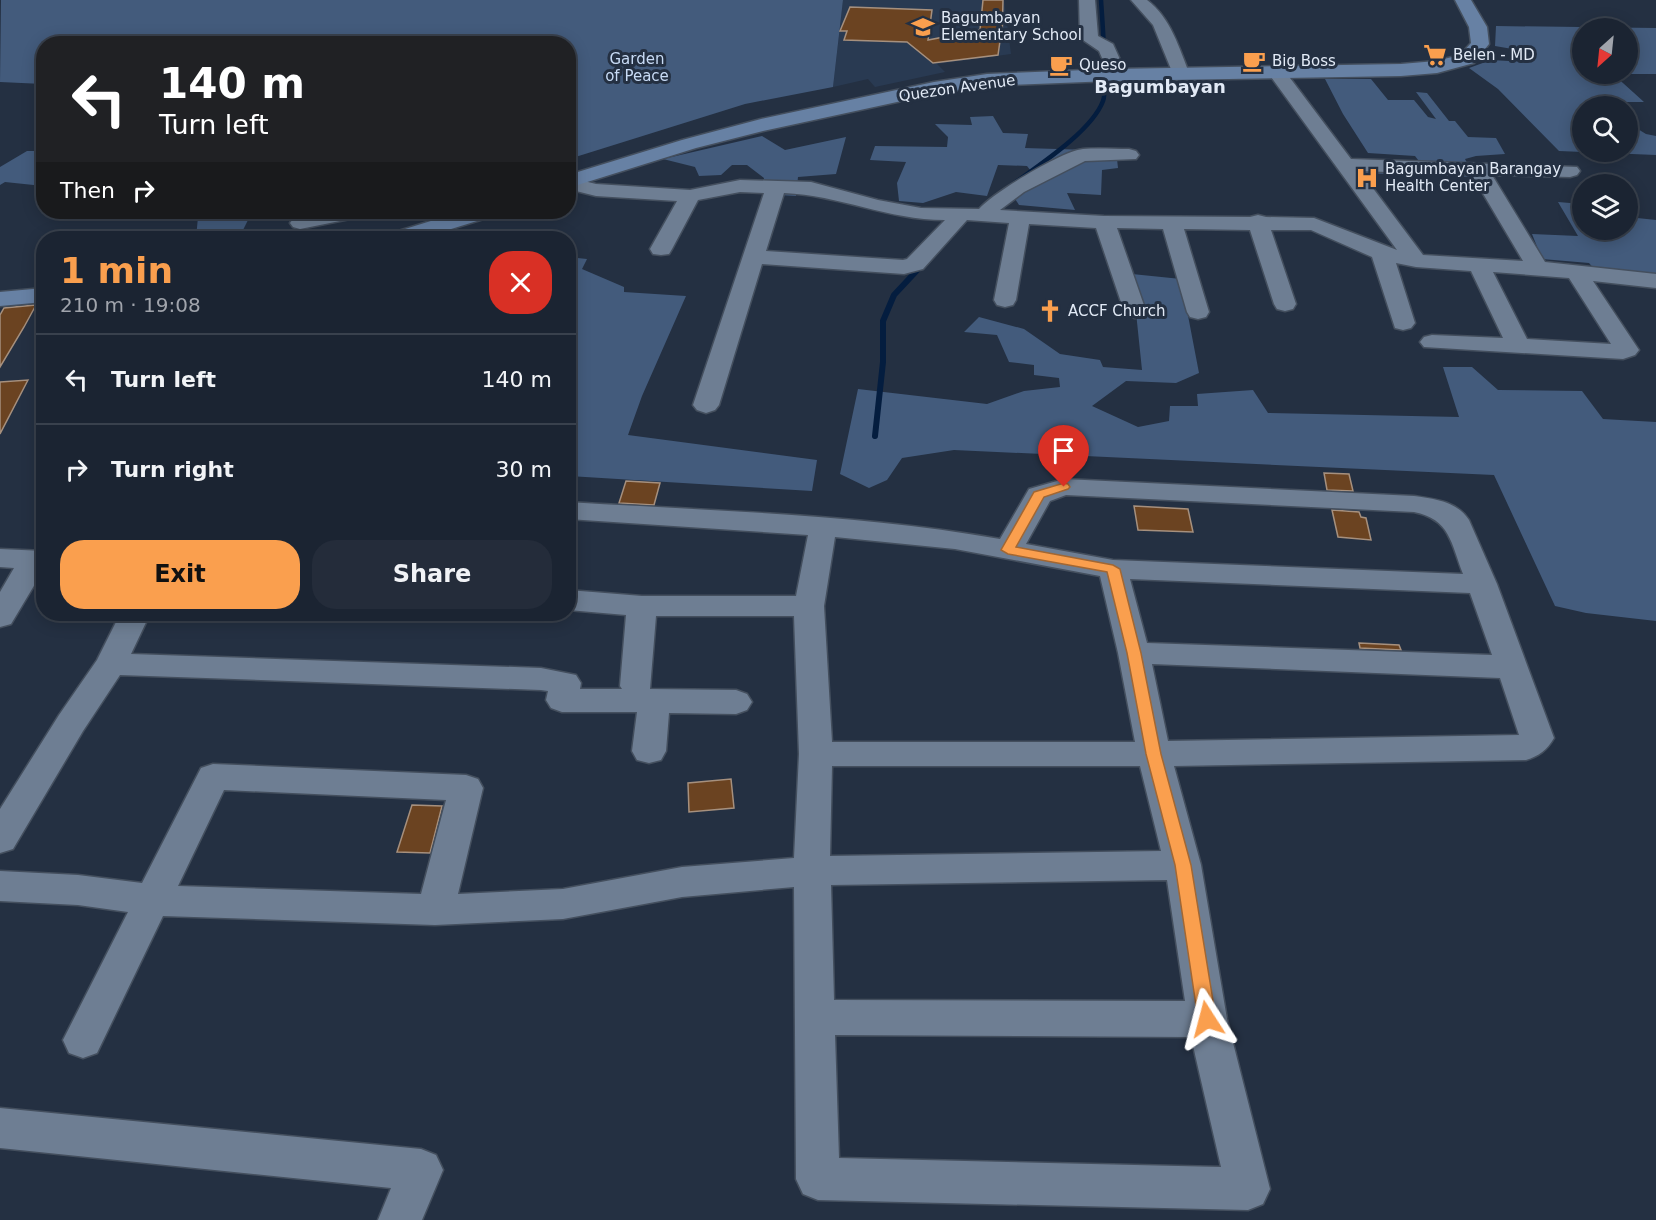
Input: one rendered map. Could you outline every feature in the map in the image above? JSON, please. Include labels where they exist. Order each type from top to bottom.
[{"type":"main road","name":"Quezon Avenue","points":[[576,180],[689,144],[751,128],[934,88],[987,81],[1118,75],[1278,74],[1437,67],[1467,58],[1480,44],[1478,27],[1462,0]]},
{"type":"main road","points":[[422,231],[460,219]]},
{"type":"main road","points":[[0,299],[36,297]]},
{"type":"street","points":[[1087,0],[1089,38],[1107,48],[1118,75]]},
{"type":"street","points":[[1138,1],[1149,8],[1160,22],[1181,75]]},
{"type":"street","points":[[1278,74],[1416,261]]},
{"type":"street","points":[[984,216],[995,203],[1017,188],[1082,155],[1129,155]]},
{"type":"street","points":[[1344,165],[1570,171]]},
{"type":"street","points":[[1478,169],[1538,268]]},
{"type":"street","points":[[576,185],[596,190],[690,196],[740,186],[812,188],[876,206],[921,214],[1104,222],[1314,224],[1382,253],[1416,261],[1538,268],[1655,282]]},
{"type":"street","points":[[706,405],[776,188]]},
{"type":"street","points":[[661,249],[690,196]]},
{"type":"street","points":[[754,257],[904,267],[915,264],[962,214]]},
{"type":"street","points":[[1005,300],[1020,218]]},
{"type":"street","points":[[300,224],[324,219]]},
{"type":"street","points":[[1104,222],[1135,311]]},
{"type":"street","points":[[1258,222],[1285,304]]},
{"type":"street","points":[[1172,223],[1198,312]]},
{"type":"street","points":[[1382,253],[1403,323]]},
{"type":"street","points":[[1479,265],[1519,346]]},
{"type":"street","points":[[1432,342],[1627,350],[1576,272]]},
{"type":"street","points":[[816,753],[1154,754],[1526,748],[1537,738],[1482,584],[1455,520],[1437,508],[1414,504],[1064,487],[1039,495],[1008,550]]},
{"type":"street","points":[[576,511],[823,527],[955,540],[1113,569],[1482,584]]},
{"type":"street","points":[[823,527],[809,606],[816,753],[812,871],[818,1179],[1248,1189],[1207,1019],[1183,865],[1154,754],[1134,653],[1113,569]]},
{"type":"street","points":[[0,558],[36,560]]},
{"type":"street","points":[[0,617],[36,563]]},
{"type":"street","points":[[576,601],[642,606],[809,606]]},
{"type":"street","points":[[642,606],[649,751]]},
{"type":"street","points":[[0,838],[71,723],[111,664],[132,621]]},
{"type":"street","points":[[1134,653],[1512,667]]},
{"type":"street","points":[[111,664],[541,679],[565,683],[562,700],[645,693],[736,702]]},
{"type":"street","points":[[83,1040],[213,777],[466,788],[435,910]]},
{"type":"street","points":[[0,886],[78,890],[154,900],[435,910],[563,904],[682,882],[812,871],[1183,865]]},
{"type":"street","points":[[814,1017],[1207,1019]]},
{"type":"street","points":[[0,1128],[421,1170],[400,1220]]},
{"type":"shaded area","name":"Bagumbayan Elementary School","points":[[843,0],[1004,0],[1011,54],[937,64],[945,72],[875,87],[868,79],[833,87]]},
{"type":"green space","name":"Garden of Peace","points":[[1,0],[843,0],[833,87],[745,104],[576,157],[576,36],[36,36],[36,84],[0,82]]},
{"type":"green space","points":[[1496,26],[1572,27],[1572,84],[1624,84],[1637,96],[1572,96],[1572,152],[1559,151],[1498,89],[1469,68],[1491,60],[1526,62],[1524,51],[1495,46]]},
{"type":"green space","points":[[1638,28],[1656,28],[1656,74],[1638,74]]},
{"type":"green space","points":[[1325,79],[1371,79],[1388,100],[1414,100],[1428,117],[1436,119],[1416,92],[1427,93],[1449,121],[1455,121],[1468,137],[1496,138],[1505,154],[1465,159],[1474,177],[1359,173],[1351,167],[1425,169],[1415,156],[1368,153],[1343,114]]},
{"type":"green space","points":[[993,116],[1003,133],[1028,134],[1025,148],[1089,150],[1117,159],[1118,168],[1102,170],[1101,195],[1067,193],[1075,210],[1019,205],[1012,194],[1034,175],[1027,166],[998,165],[987,196],[956,192],[923,203],[899,201],[897,183],[906,162],[870,160],[875,146],[947,147],[948,137],[935,124],[972,125],[970,117]]},
{"type":"green space","points":[[1638,129],[1656,136],[1656,155],[1638,154]]},
{"type":"green space","points":[[762,136],[785,150],[846,137],[836,174],[798,177],[796,196],[762,194],[764,178],[747,165],[732,165],[721,175],[699,176],[695,167],[663,159]]},
{"type":"green space","points":[[27,151],[36,151],[36,185],[5,182],[0,185],[0,167]]},
{"type":"green space","points":[[1558,202],[1572,203],[1572,226]]},
{"type":"green space","points":[[1638,218],[1656,220],[1656,285],[1603,279],[1589,263],[1542,259],[1532,234],[1572,236],[1572,240],[1638,240]]},
{"type":"green space","points":[[198,219],[248,219],[242,231],[197,231]]},
{"type":"green space","points":[[576,258],[587,259],[582,269],[624,287],[624,292],[686,296],[642,396],[628,435],[817,460],[812,491],[576,476]]},
{"type":"green space","points":[[1132,274],[1181,279],[1199,373],[1176,383],[1126,381],[1092,406],[1138,427],[1169,421],[1170,406],[1198,406],[1197,394],[1253,390],[1268,413],[1459,417],[1443,367],[1472,367],[1498,390],[1582,391],[1603,419],[1656,422],[1656,621],[1586,613],[1555,606],[1494,475],[954,450],[902,458],[887,480],[869,488],[840,474],[858,389],[987,404],[1024,391],[1060,387],[1059,378],[1034,375],[1034,365],[1009,362],[997,335],[964,332],[979,317],[1024,329],[1060,354],[1100,360],[1103,367],[1142,370]]},
{"type":"building","points":[[983,0],[1003,0],[1002,41],[1000,41],[998,55],[933,63],[907,42],[844,40],[847,31],[840,31],[850,7],[932,10],[928,40],[980,30]]},
{"type":"building","points":[[36,305],[0,367],[0,315],[4,308]]},
{"type":"building","points":[[28,380],[0,434],[0,382]]},
{"type":"building","points":[[1324,473],[1349,474],[1353,491],[1327,490]]},
{"type":"building","points":[[626,481],[660,483],[654,505],[619,503]]},
{"type":"building","points":[[1134,506],[1188,509],[1193,532],[1138,530]]},
{"type":"building","points":[[1332,510],[1359,512],[1361,517],[1366,518],[1371,540],[1338,537]]},
{"type":"building","points":[[1359,643],[1399,645],[1401,650],[1360,648]]},
{"type":"building","points":[[731,779],[734,808],[689,812],[688,783]]},
{"type":"building","points":[[412,805],[442,806],[430,853],[397,852]]},
{"type":"waterway","points":[[1005,190],[1074,138],[1087,125],[1103,101],[1105,69],[1101,0]]},
{"type":"waterway","points":[[875,436],[883,362],[883,321],[894,295],[923,264]]},
{"type":"place","name":"Bagumbayan Elementary School","points":[[923,27]]},
{"type":"place","name":"Belen - MD","points":[[1435,55]]},
{"type":"place","name":"Big Boss","points":[[1254,61]]},
{"type":"place","name":"Queso","points":[[1061,65]]},
{"type":"place","name":"Bagumbayan Barangay Health Center","points":[[1367,178]]},
{"type":"place","name":"ACCF Church","points":[[1050,311]]},
{"type":"district","name":"Bagumbayan","points":[[1160,87]]},
{"type":"route","points":[[1064,487],[1039,495],[1008,550],[1113,569],[1134,653],[1154,754],[1183,865],[1207,1019]]}]
